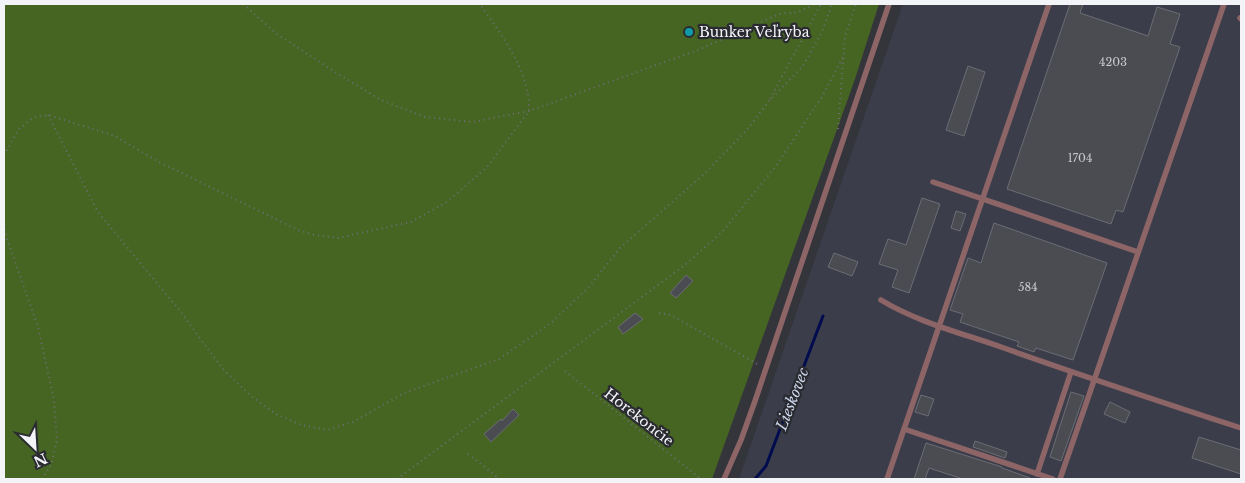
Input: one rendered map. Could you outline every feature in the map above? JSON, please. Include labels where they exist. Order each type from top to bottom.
[{"type":"lane","points":[[724,479],[741,440],[762,367],[889,4]]},
{"type":"lane","points":[[887,479],[1049,4]]},
{"type":"lane","points":[[1060,479],[1224,4]]},
{"type":"lane","points":[[933,182],[1138,252]]},
{"type":"lane","points":[[881,300],[896,310],[940,326],[1094,380],[1241,428]]},
{"type":"lane","points":[[1036,474],[1071,372]]},
{"type":"lane","points":[[904,429],[1053,479]]},
{"type":"path","points":[[243,4],[277,34],[381,100],[425,117],[472,122],[529,111],[698,50],[779,14],[798,12],[816,4]]},
{"type":"path","points":[[4,155],[19,129],[34,117],[48,115],[115,136],[157,162],[298,230],[338,238],[411,222],[447,202],[488,166],[529,111],[527,89],[518,63],[480,4]]},
{"type":"path","points":[[769,101],[821,4]]},
{"type":"path","points":[[48,115],[98,212],[180,311],[222,368],[251,396],[276,414],[301,425],[327,430],[353,422],[404,393],[499,359],[551,323],[589,287],[620,248],[704,174],[746,131],[769,101],[803,66],[822,32],[832,4]]},
{"type":"path","points":[[837,134],[846,31],[856,4]]},
{"type":"path","points":[[397,479],[684,265],[723,231],[776,166],[822,95],[844,55]]},
{"type":"path","points":[[4,224],[6,236],[38,327],[54,400],[57,440],[51,465],[42,479]]},
{"type":"path","points":[[659,313],[671,315],[762,367],[762,358]]},
{"type":"path","name":"Horekončie","points":[[564,370],[701,479]]},
{"type":"path","points":[[468,454],[500,479]]},
{"type":"shaded area","points":[[903,4],[1241,4],[1241,479],[739,479]]},
{"type":"green space","points":[[4,4],[879,4],[855,79],[712,479],[4,479]]},
{"type":"building","points":[[1070,4],[1083,4],[1080,13],[1148,36],[1157,7],[1180,14],[1170,44],[1180,47],[1123,212],[1116,210],[1111,224],[1007,189]]},
{"type":"building","points":[[968,66],[985,72],[964,136],[946,130]]},
{"type":"building","points":[[922,198],[940,204],[909,293],[892,287],[898,270],[879,264],[888,239],[906,245]]},
{"type":"building","points":[[956,211],[966,214],[960,231],[951,228]]},
{"type":"building","points":[[994,223],[1107,263],[1073,360],[1036,348],[1034,352],[1017,346],[1019,342],[960,322],[963,314],[950,310],[968,258],[981,263]]},
{"type":"building","points":[[834,253],[858,262],[852,276],[828,267]]},
{"type":"building","points":[[686,275],[693,281],[676,298],[670,293]]},
{"type":"building","points":[[635,313],[643,319],[623,334],[618,327]]},
{"type":"building","points":[[1071,392],[1084,396],[1061,461],[1050,457]]},
{"type":"building","points":[[921,395],[934,399],[928,416],[915,412]]},
{"type":"building","points":[[1110,402],[1130,412],[1125,423],[1104,414]]},
{"type":"building","points":[[513,409],[519,415],[491,442],[484,434],[501,419],[502,421]]},
{"type":"building","points":[[1199,437],[1241,450],[1241,474],[1192,458]]},
{"type":"building","points":[[975,441],[1007,452],[1005,458],[973,447]]},
{"type":"building","points":[[926,443],[1002,467],[1030,479],[963,479],[929,468],[925,479],[914,479]]},
{"type":"waterway","name":"Lieskovec","points":[[755,479],[766,466],[823,316]]},
{"type":"place","name":"Bunker Veľryba","points":[[689,32]]}]
